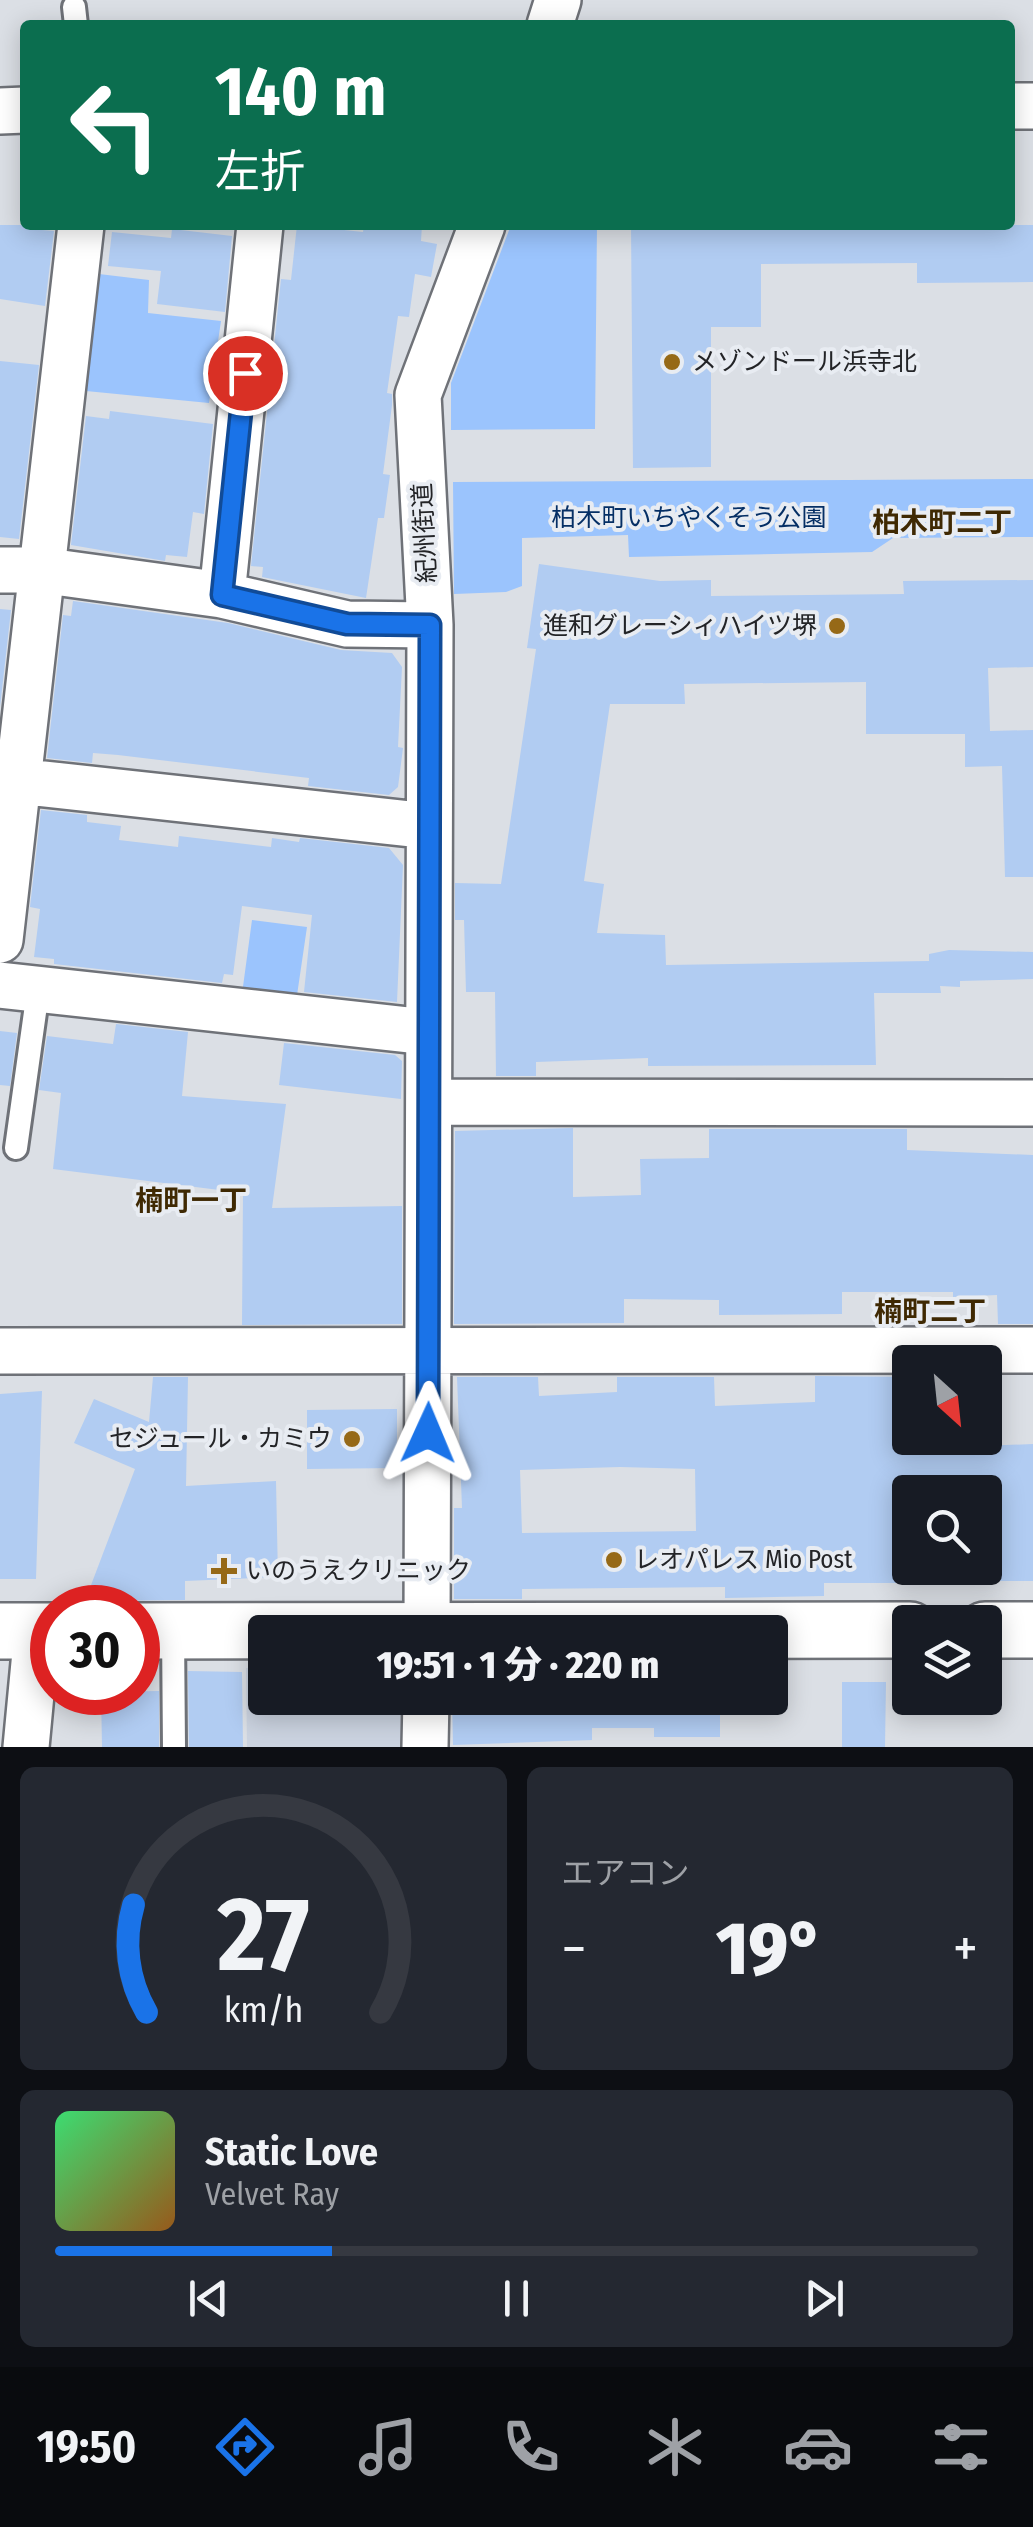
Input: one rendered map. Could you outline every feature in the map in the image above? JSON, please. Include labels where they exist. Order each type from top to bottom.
[{"type":"street","points":[[0,940],[18,780],[20,570],[80,230]]},
{"type":"street","points":[[222,595],[259,230]]},
{"type":"street","name":"紀州街道","points":[[427,1615],[430,625],[418,395],[480,230]]},
{"type":"street","points":[[20,570],[222,595],[347,624],[430,625]]},
{"type":"street","points":[[18,780],[429,826]]},
{"type":"street","points":[[19,988],[428,1032]]},
{"type":"street","points":[[431,1102],[1033,1102]]},
{"type":"street","points":[[0,1352],[1033,1350]]},
{"type":"street","points":[[788,1631],[892,1630]]},
{"type":"street","points":[[1002,1630],[1033,1630]]},
{"type":"street","points":[[26,1747],[30,1631]]},
{"type":"street","points":[[160,1631],[248,1631]]},
{"type":"street","points":[[424,1747],[425,1715]]},
{"type":"lane","points":[[16,1148],[19,988]]},
{"type":"lane","points":[[160,1657],[174,1747]]},
{"type":"shaded area","points":[[246,1668],[248,1715],[402,1715],[402,1747],[247,1747]]},
{"type":"green space","points":[[509,230],[597,230],[595,429],[451,430],[451,383]]},
{"type":"green space","points":[[99,274],[149,280],[148,313],[221,321],[209,403],[86,391]]},
{"type":"green space","name":"柏木町いちやくそう公園","points":[[1033,479],[1033,537],[893,538],[872,552],[629,557],[628,535],[522,538],[522,586],[506,592],[454,594],[453,482]]},
{"type":"green space","points":[[252,920],[307,927],[296,1002],[242,994]]},
{"type":"building","points":[[0,225],[54,231],[45,306],[0,299]]},
{"type":"building","name":"メゾンドール浜寺北","points":[[1015,225],[1033,225],[1033,282],[917,283],[917,263],[761,264],[761,327],[711,327],[711,467],[633,468],[631,230],[1015,230]]},
{"type":"building","points":[[172,230],[232,236],[225,312],[157,304],[161,271],[108,266],[112,232],[171,238]]},
{"type":"building","points":[[296,230],[422,230],[421,241],[437,244],[431,277],[415,274],[409,317],[398,316],[387,393],[392,394],[392,405],[383,474],[390,475],[384,518],[378,518],[366,598],[262,577],[263,567],[251,566],[281,279],[291,280]]},
{"type":"building","points":[[0,361],[39,365],[19,539],[0,537]]},
{"type":"building","points":[[110,411],[213,424],[204,514],[193,512],[187,557],[166,555],[165,561],[71,545],[86,416],[109,419]]},
{"type":"building","points":[[539,564],[660,581],[711,580],[711,596],[904,594],[903,581],[1033,580],[1033,667],[988,668],[990,731],[1033,730],[1033,877],[1005,877],[1002,766],[965,767],[965,734],[866,734],[866,682],[684,684],[685,704],[610,704],[584,881],[604,884],[597,933],[665,935],[666,965],[929,961],[929,954],[949,950],[1033,952],[1033,979],[960,981],[960,987],[940,986],[941,993],[874,993],[876,1065],[648,1066],[648,1058],[536,1062],[536,1076],[496,1076],[495,992],[466,992],[464,920],[455,920],[455,883],[501,884],[536,649],[527,648]]},
{"type":"building","points":[[73,601],[228,623],[341,650],[392,653],[402,667],[398,747],[403,748],[398,787],[389,795],[308,786],[309,778],[118,755],[93,753],[92,763],[47,758],[63,615],[71,616]]},
{"type":"building","points":[[0,609],[11,610],[0,707]]},
{"type":"building","points":[[41,810],[87,815],[87,822],[121,826],[119,840],[178,847],[179,836],[271,847],[272,838],[299,842],[300,838],[389,848],[403,865],[397,1002],[304,992],[312,915],[242,906],[233,975],[224,974],[222,983],[54,964],[54,959],[34,957],[40,909],[30,907]]},
{"type":"building","points":[[116,1024],[188,1032],[182,1096],[286,1104],[272,1208],[402,1206],[402,1324],[242,1325],[243,1193],[53,1169],[61,1093],[39,1090],[47,1036],[113,1044]]},
{"type":"building","points":[[0,1031],[17,1033],[10,1086],[0,1085]]},
{"type":"building","points":[[284,1043],[395,1055],[402,1061],[401,1099],[279,1085]]},
{"type":"building","points":[[573,1128],[573,1197],[641,1195],[640,1159],[709,1158],[709,1129],[907,1129],[907,1150],[1033,1155],[1033,1324],[998,1324],[997,1295],[842,1292],[842,1314],[719,1315],[719,1300],[624,1299],[624,1323],[454,1324],[455,1131]]},
{"type":"building","points":[[815,1376],[892,1377],[892,1455],[1002,1455],[1002,1445],[1033,1444],[1033,1581],[1002,1581],[1002,1475],[892,1475],[892,1583],[824,1583],[824,1596],[725,1598],[725,1587],[522,1589],[522,1599],[454,1599],[454,1508],[462,1508],[457,1377],[538,1377],[539,1396],[617,1392],[617,1377],[714,1377],[715,1406],[815,1402]],"holes":[[[695,1469],[696,1531],[522,1533],[520,1470]]]},
{"type":"building","points":[[153,1377],[188,1377],[186,1486],[276,1481],[278,1577],[185,1581],[185,1600],[160,1600],[160,1585],[91,1585],[135,1469],[74,1443],[94,1399],[149,1422]]},
{"type":"building","points":[[42,1391],[36,1579],[0,1579],[0,1394]]},
{"type":"building","name":"セジュール・カミウ","points":[[397,1409],[397,1468],[307,1469],[307,1410]]},
{"type":"building","points":[[188,1671],[242,1672],[243,1747],[189,1747]]},
{"type":"building","points":[[842,1682],[886,1682],[885,1747],[842,1747]]},
{"type":"building","points":[[101,1715],[159,1715],[159,1747],[102,1747]]},
{"type":"building","points":[[452,1715],[720,1715],[720,1737],[654,1737],[654,1728],[592,1728],[592,1740],[453,1745]]},
{"type":"place","name":"メゾンドール浜寺北","points":[[672,362]]},
{"type":"place","name":"進和グレーシィハイツ堺","points":[[837,626]]},
{"type":"place","name":"セジュール・カミウ","points":[[352,1439]]},
{"type":"place","name":"レオパレス Mio Post","points":[[614,1560]]},
{"type":"place","name":"いのうえクリニック","points":[[224,1571]]},
{"type":"district","name":"柏木町二丁","points":[[942,522]]},
{"type":"district","name":"楠町一丁","points":[[191,1200]]},
{"type":"district","name":"楠町二丁","points":[[930,1311]]},
{"type":"route","points":[[245,373],[222,595],[347,624],[430,625],[428,1433]]}]
